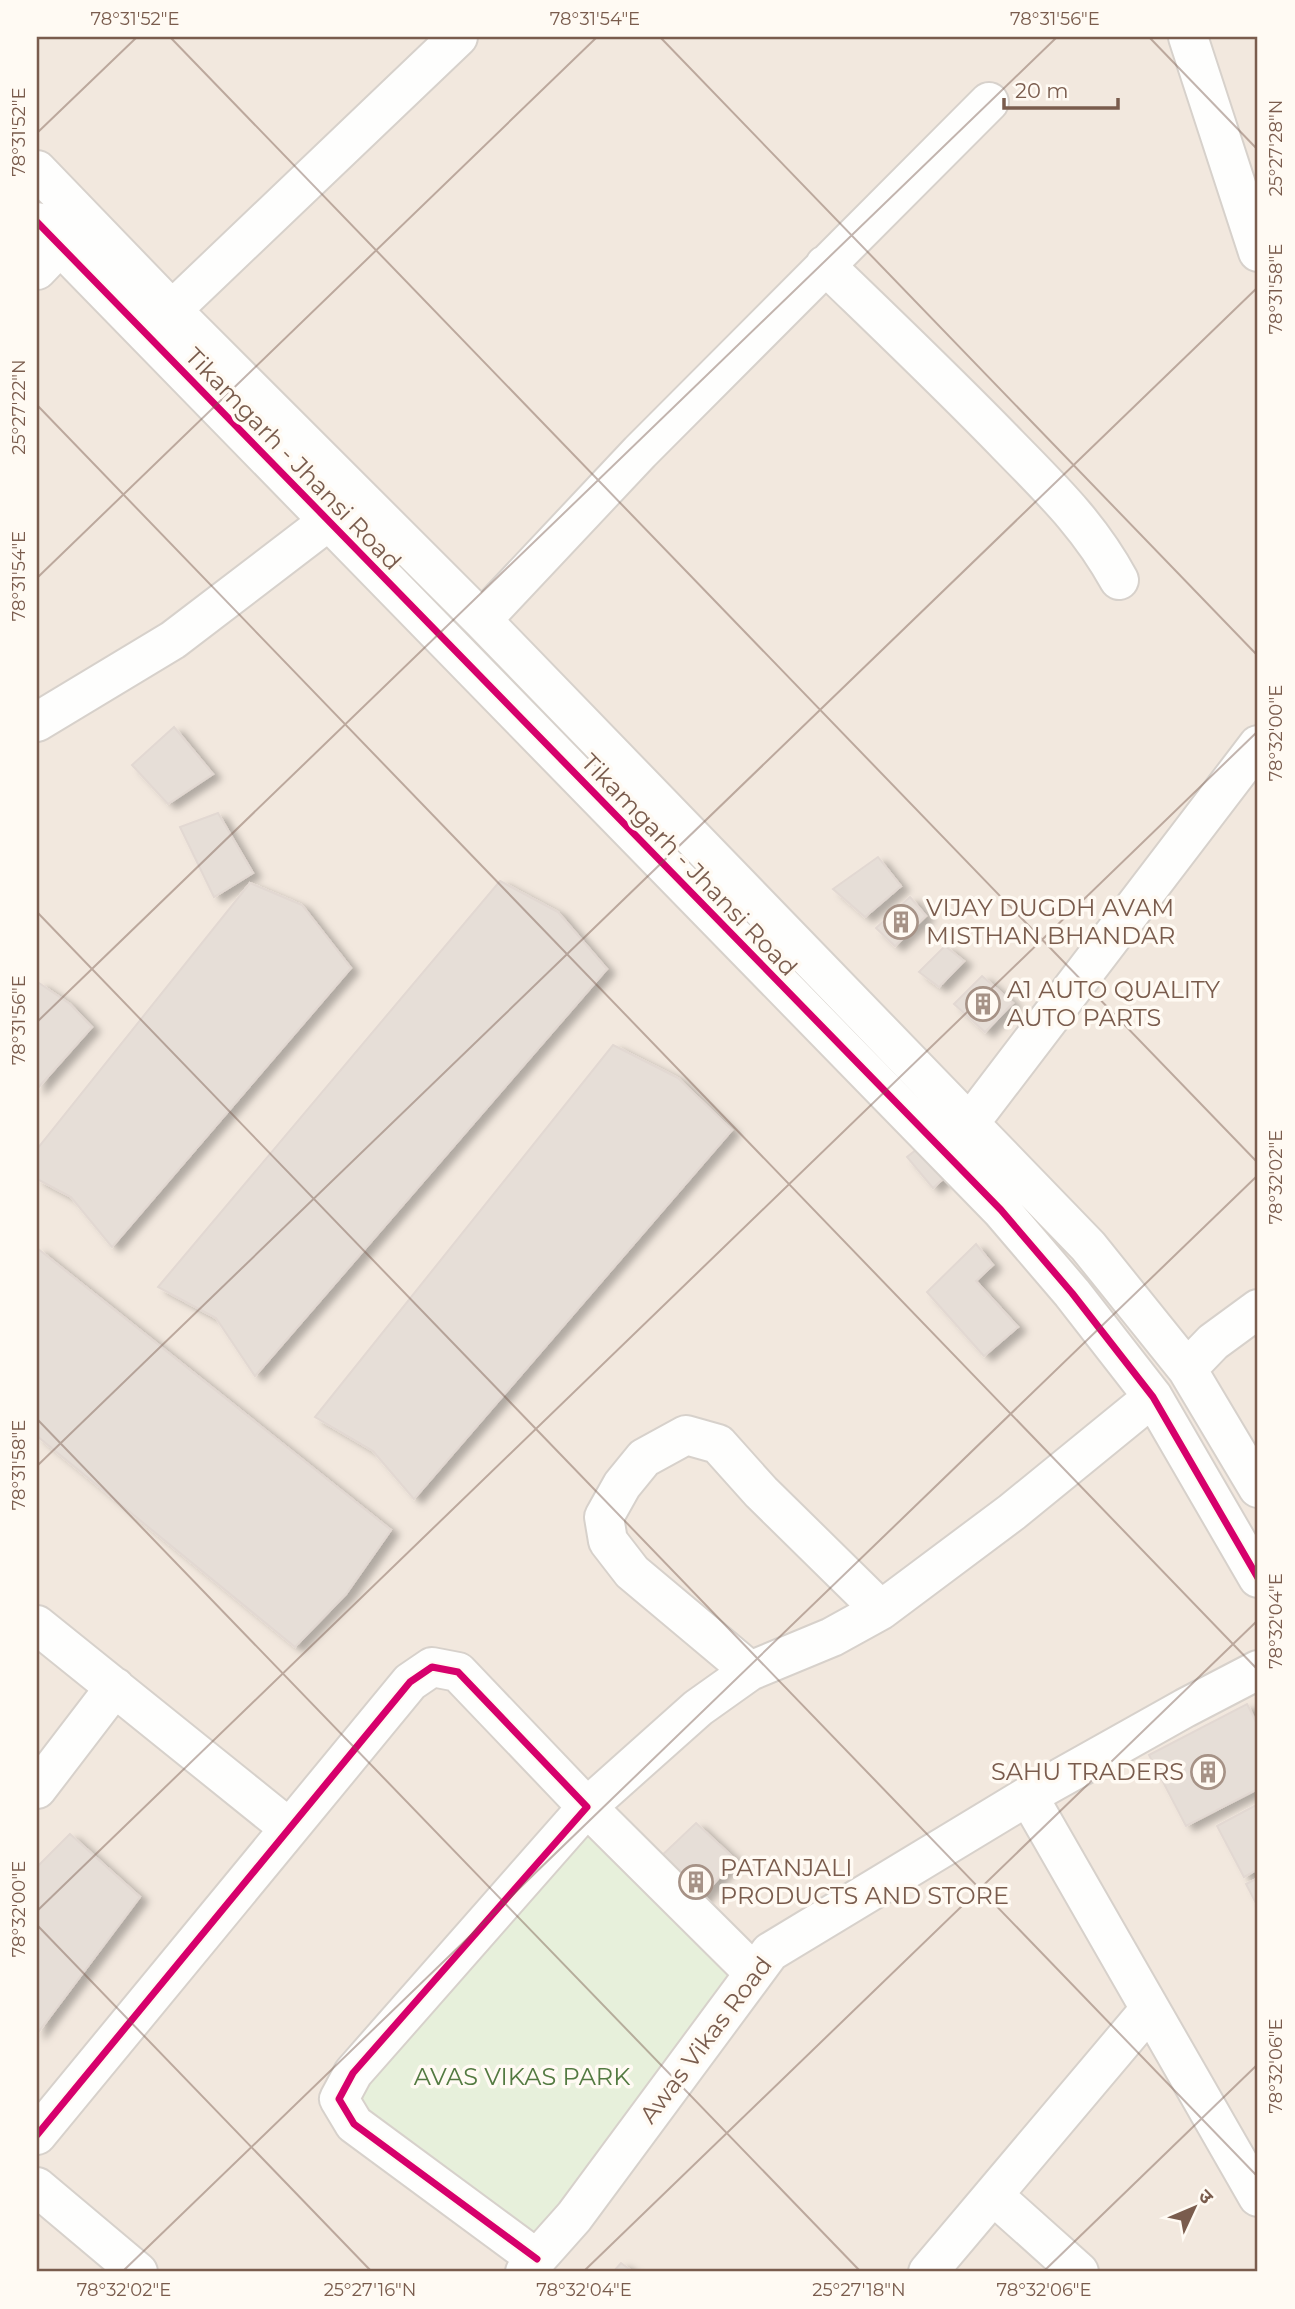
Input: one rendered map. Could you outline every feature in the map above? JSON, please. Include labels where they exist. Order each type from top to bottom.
[{"type":"street","points":[[172,310],[458,37]]},
{"type":"street","points":[[1188,37],[1258,252]]},
{"type":"street","points":[[482,620],[640,452],[989,102]]},
{"type":"street","points":[[37,170],[172,310],[584,723],[1088,1246],[1187,1369],[1258,1488]]},
{"type":"street","name":"Tikamgarh - Jhansi Road","points":[[44,246],[327,522],[1001,1210],[1072,1293],[1153,1398],[1258,1578]]},
{"type":"street","points":[[825,265],[974,410],[1059,498],[1090,533],[1119,580]]},
{"type":"street","points":[[37,722],[173,640],[360,497]]},
{"type":"street","points":[[554,753],[584,723]]},
{"type":"street","points":[[946,1154],[1258,745]]},
{"type":"street","points":[[1187,1369],[1213,1342],[1258,1309]]},
{"type":"street","points":[[531,2266],[354,2123],[340,2099],[354,2073],[587,1807],[698,1708],[750,1671],[832,1637],[881,1610],[1012,1512],[1153,1398]]},
{"type":"street","points":[[750,1671],[632,1572],[608,1541],[604,1517],[622,1485],[644,1458],[686,1435],[718,1444],[761,1492],[881,1610]]},
{"type":"street","points":[[37,1625],[289,1828]]},
{"type":"street","points":[[37,2134],[410,1682],[432,1667],[458,1672],[587,1807],[754,1973]]},
{"type":"street","name":"Awas Vikas Road","points":[[531,2266],[574,2217],[770,1952],[1028,1796],[1258,1670]]},
{"type":"street","points":[[37,1789],[115,1687]]},
{"type":"street","points":[[1028,1796],[1258,2197]]},
{"type":"street","points":[[928,2272],[1150,2009]]},
{"type":"street","points":[[37,2187],[138,2272]]},
{"type":"street","points":[[993,2195],[1079,2272]]},
{"type":"shaded area","points":[[37,37],[1258,37],[1258,2272],[37,2272]]},
{"type":"green space","name":"AVAS VIKAS PARK","points":[[586,1822],[741,1972],[542,2244],[346,2110]]},
{"type":"building","points":[[174,727],[213,774],[168,804],[132,765]]},
{"type":"building","points":[[218,813],[253,873],[214,897],[180,827]]},
{"type":"building","points":[[878,857],[901,886],[865,917],[833,889]]},
{"type":"building","points":[[500,881],[558,912],[607,969],[255,1376],[216,1318],[158,1287]]},
{"type":"building","points":[[250,883],[302,905],[351,968],[112,1247],[71,1197],[37,1179],[37,1149]]},
{"type":"building","name":"VIJAY DUGDH AVAM MISTHAN BHANDAR","points":[[910,897],[926,916],[895,946],[876,928]]},
{"type":"building","points":[[945,946],[964,961],[939,987],[919,972]]},
{"type":"building","name":"A1 AUTO QUALITY AUTO PARTS","points":[[982,976],[1013,1003],[985,1032],[954,1004]]},
{"type":"building","points":[[39,983],[70,1004],[92,1027],[37,1089],[37,986]]},
{"type":"building","points":[[613,1045],[678,1078],[732,1130],[414,1499],[373,1451],[315,1417]]},
{"type":"building","points":[[926,1142],[954,1169],[933,1188],[907,1157]]},
{"type":"building","points":[[976,1244],[993,1265],[976,1281],[1018,1327],[984,1356],[927,1292]]},
{"type":"building","points":[[37,1248],[391,1530],[346,1594],[295,1647],[37,1436]]},
{"type":"building","name":"SAHU TRADERS","points":[[1247,1704],[1258,1726],[1258,1789],[1186,1826],[1149,1755]]},
{"type":"building","points":[[1258,1804],[1258,1869],[1244,1877],[1217,1826]]},
{"type":"building","name":"PATANJALI PRODUCTS AND STORE","points":[[696,1823],[735,1859],[698,1902],[656,1861]]},
{"type":"building","points":[[70,1834],[140,1897],[37,2034],[37,1867]]},
{"type":"building","points":[[1258,1878],[1258,1907],[1246,1884]]},
{"type":"building","points":[[621,2263],[633,2272],[613,2272]]},
{"type":"cycle path","points":[[37,222],[1001,1210],[1072,1293],[1153,1397],[1258,1578]]},
{"type":"cycle path","points":[[37,2135],[410,1682],[432,1667],[458,1672],[587,1807],[353,2073],[339,2099],[354,2124],[537,2259]]},
{"type":"place","name":"VIJAY DUGDH AVAM MISTHAN BHANDAR","points":[[901,922]]},
{"type":"place","name":"A1 AUTO QUALITY AUTO PARTS","points":[[983,1004]]},
{"type":"place","name":"SAHU TRADERS","points":[[1208,1772]]},
{"type":"place","name":"PATANJALI PRODUCTS AND STORE","points":[[696,1882]]}]
